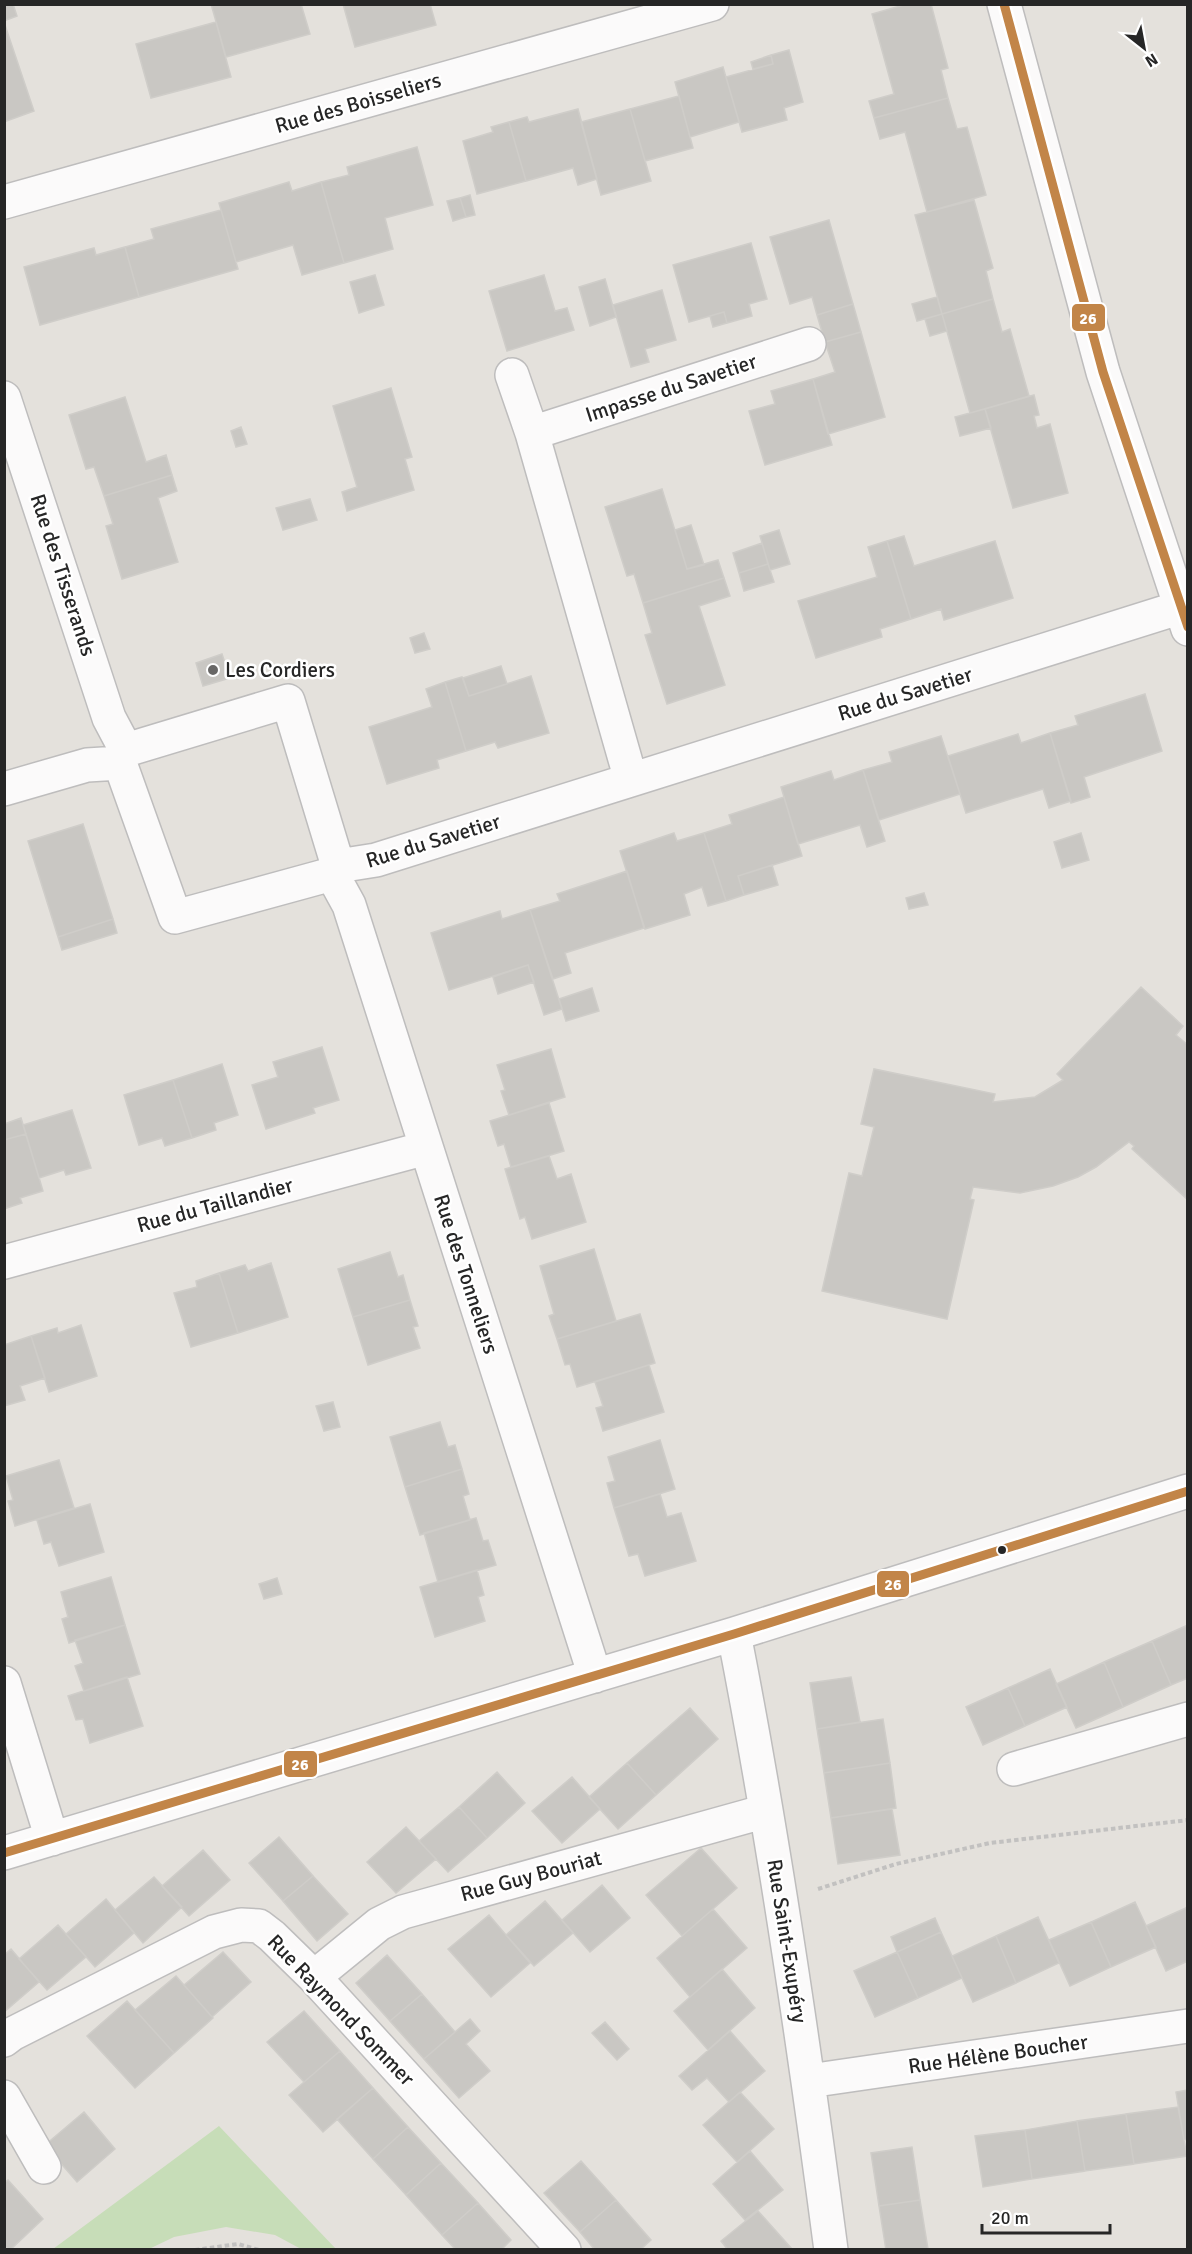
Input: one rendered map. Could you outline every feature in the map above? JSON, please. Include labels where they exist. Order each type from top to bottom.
[{"type":"street","name":"Rue des Boisseliers","points":[[4,202],[712,4]]},
{"type":"street","points":[[1004,4],[1103,372],[1185,614]]},
{"type":"street","name":"Impasse du Savetier","points":[[532,433],[809,344]]},
{"type":"street","points":[[512,375],[532,433],[631,780]]},
{"type":"street","name":"Rue des Tisserands","points":[[4,398],[175,917],[335,870]]},
{"type":"street","name":"Rue du Savetier","points":[[335,870],[376,860],[631,780],[1185,614]]},
{"type":"street","name":"Rue des Tonneliers","points":[[123,757],[288,701],[335,870],[349,904],[595,1676]]},
{"type":"street","points":[[4,789],[123,757]]},
{"type":"street","name":"Rue du Taillandier","points":[[4,1262],[426,1148]]},
{"type":"street","points":[[4,1853],[734,1634],[1188,1491]]},
{"type":"street","name":"Rue Saint-Exupéry","points":[[734,1634],[781,1901],[809,2081],[831,2250]]},
{"type":"street","points":[[4,1683],[52,1839]]},
{"type":"street","points":[[1014,1768],[1186,1724]]},
{"type":"street","name":"Rue Guy Bouriat","points":[[314,1977],[379,1924],[403,1912],[766,1811]]},
{"type":"street","name":"Rue Raymond Sommer","points":[[4,2040],[214,1932],[241,1925],[260,1926],[314,1977],[564,2250]]},
{"type":"street","name":"Rue Hélène Boucher","points":[[809,2081],[1188,2026]]},
{"type":"street","points":[[4,2097],[44,2167]]},
{"type":"path","points":[[781,1901],[896,1864],[990,1843],[1188,1820]]},
{"type":"path","points":[[195,2250],[238,2244],[259,2250]]},
{"type":"green space","points":[[219,2126],[336,2249],[301,2249],[275,2235],[226,2227],[174,2237],[149,2249],[53,2249]]},
{"type":"building","points":[[4,4],[13,4],[17,16],[4,21]]},
{"type":"building","points":[[211,4],[301,4],[310,34],[226,57]]},
{"type":"building","points":[[343,4],[430,4],[436,25],[355,47]]},
{"type":"building","points":[[907,4],[931,4],[948,68],[941,70],[948,98],[874,118],[869,101],[894,94],[872,14]]},
{"type":"building","points":[[4,22],[34,111],[4,122]]},
{"type":"building","points":[[216,22],[231,77],[151,98],[136,44]]},
{"type":"building","points":[[789,50],[803,102],[784,108],[787,120],[742,132],[726,77],[773,64],[771,55]]},
{"type":"building","points":[[771,55],[773,64],[753,69],[751,62]]},
{"type":"building","points":[[723,67],[739,122],[690,137],[675,82]]},
{"type":"building","points":[[679,96],[693,148],[645,161],[630,109]]},
{"type":"building","points":[[948,98],[957,129],[967,127],[986,195],[927,212],[905,132],[880,139],[874,118]]},
{"type":"building","points":[[578,109],[597,179],[578,185],[573,168],[526,181],[509,122],[527,117],[529,122]]},
{"type":"building","points":[[630,109],[651,181],[601,195],[581,122]]},
{"type":"building","points":[[509,122],[526,181],[477,194],[463,141],[493,132],[491,127]]},
{"type":"building","points":[[417,147],[433,205],[385,218],[393,249],[344,263],[321,182],[349,175],[347,167]]},
{"type":"building","points":[[289,182],[292,191],[321,182],[344,263],[302,275],[293,245],[236,262],[219,203]]},
{"type":"building","points":[[470,195],[475,215],[466,217],[460,198]]},
{"type":"building","points":[[460,198],[466,217],[453,221],[447,201]]},
{"type":"building","points":[[974,200],[993,268],[986,271],[993,299],[942,314],[915,215]]},
{"type":"building","points":[[221,210],[238,269],[139,297],[125,247],[154,239],[151,229]]},
{"type":"building","points":[[829,220],[853,304],[817,315],[812,297],[790,304],[770,237]]},
{"type":"building","points":[[751,243],[767,299],[749,304],[752,316],[727,323],[724,312],[689,322],[673,265]]},
{"type":"building","points":[[125,247],[139,297],[40,325],[24,267],[94,248],[96,255]]},
{"type":"building","points":[[375,275],[384,305],[359,313],[350,282]]},
{"type":"building","points":[[544,275],[555,311],[567,308],[574,330],[507,351],[489,291]]},
{"type":"building","points":[[605,279],[616,317],[590,326],[579,287]]},
{"type":"building","points":[[662,290],[676,340],[645,349],[649,362],[631,367],[613,305]]},
{"type":"building","points":[[937,297],[942,314],[917,321],[912,304]]},
{"type":"building","points":[[993,299],[1002,332],[1010,329],[1029,396],[970,413],[942,314]]},
{"type":"building","points":[[853,304],[861,332],[825,342],[817,315]]},
{"type":"building","points":[[724,312],[727,323],[713,327],[710,316]]},
{"type":"building","points":[[942,314],[947,331],[930,336],[925,319]]},
{"type":"building","points":[[861,332],[885,417],[828,434],[813,379],[835,372],[825,342]]},
{"type":"building","points":[[813,379],[832,445],[765,465],[749,411],[775,404],[771,391]]},
{"type":"building","points":[[391,388],[412,457],[405,459],[414,490],[347,511],[342,492],[357,487],[333,406]]},
{"type":"building","points":[[1034,395],[1039,415],[1034,416],[1037,428],[1050,424],[1068,493],[1013,508],[985,409]]},
{"type":"building","points":[[125,397],[146,462],[166,455],[172,475],[104,496],[94,467],[86,469],[69,415]]},
{"type":"building","points":[[985,409],[991,428],[960,436],[955,417]]},
{"type":"building","points":[[241,427],[247,444],[236,447],[231,431]]},
{"type":"building","points":[[172,475],[177,491],[158,498],[178,562],[122,579],[106,526],[113,524],[104,496]]},
{"type":"building","points":[[662,489],[687,569],[718,560],[724,578],[643,603],[634,574],[627,576],[605,507]]},
{"type":"building","points":[[310,499],[317,520],[283,530],[276,508]]},
{"type":"building","points":[[691,525],[704,565],[687,569],[675,530]]},
{"type":"building","points":[[779,530],[790,564],[770,570],[760,536]]},
{"type":"building","points":[[904,536],[914,566],[995,541],[1013,598],[944,620],[941,609],[911,619],[887,541]]},
{"type":"building","points":[[887,541],[911,619],[880,629],[882,637],[816,658],[798,601],[877,577],[868,547]]},
{"type":"building","points":[[762,543],[768,564],[739,573],[733,553]]},
{"type":"building","points":[[768,564],[774,582],[744,591],[739,573]]},
{"type":"building","points":[[724,578],[730,596],[699,606],[725,685],[667,704],[645,635],[652,633],[643,603]]},
{"type":"building","points":[[424,633],[430,649],[415,653],[410,638]]},
{"type":"building","name":"Les Cordiers","points":[[222,654],[230,678],[203,686],[196,663]]},
{"type":"building","points":[[501,666],[507,684],[469,696],[463,678]]},
{"type":"building","points":[[531,676],[549,733],[498,748],[495,742],[466,751],[445,682],[462,677],[469,696]]},
{"type":"building","points":[[445,682],[466,751],[437,760],[439,768],[387,784],[369,727],[432,707],[426,689]]},
{"type":"building","points":[[1145,694],[1162,751],[1084,777],[1090,797],[1071,803],[1050,733],[1078,725],[1075,716]]},
{"type":"building","points":[[1050,733],[1071,801],[1049,808],[1043,789],[966,813],[948,756],[1018,734],[1021,743]]},
{"type":"building","points":[[941,736],[960,794],[879,820],[863,770],[892,762],[889,752]]},
{"type":"building","points":[[863,770],[885,841],[867,847],[860,825],[798,844],[781,787],[831,771],[834,780]]},
{"type":"building","points":[[784,797],[802,856],[738,876],[744,895],[726,901],[704,833],[732,824],[729,815]]},
{"type":"building","points":[[83,824],[113,919],[58,937],[28,841]]},
{"type":"building","points":[[674,833],[677,841],[704,833],[726,901],[708,906],[702,887],[684,894],[690,915],[645,929],[620,851]]},
{"type":"building","points":[[1081,833],[1089,860],[1062,868],[1054,842]]},
{"type":"building","points":[[772,865],[778,885],[744,895],[738,876]]},
{"type":"building","points":[[627,871],[644,928],[565,953],[571,973],[553,979],[530,910],[560,901],[557,894]]},
{"type":"building","points":[[924,893],[928,905],[909,909],[906,898]]},
{"type":"building","points":[[530,910],[562,1009],[544,1015],[528,965],[449,990],[431,933],[500,911],[502,919]]},
{"type":"building","points":[[113,919],[117,933],[62,950],[58,937]]},
{"type":"building","points":[[528,965],[534,982],[498,994],[493,977]]},
{"type":"building","points":[[1141,987],[1183,1026],[1176,1035],[1188,1045],[1188,1200],[1132,1149],[1134,1146],[1129,1142],[1096,1167],[1078,1177],[1053,1186],[1020,1193],[973,1187],[970,1199],[974,1200],[947,1319],[822,1291],[849,1173],[862,1176],[874,1127],[861,1124],[874,1069],[995,1094],[993,1102],[1035,1097],[1063,1080],[1057,1074]]},
{"type":"building","points":[[592,988],[599,1011],[566,1021],[559,999]]},
{"type":"building","points":[[322,1047],[339,1100],[313,1108],[315,1113],[266,1129],[252,1085],[278,1077],[273,1062]]},
{"type":"building","points":[[551,1049],[565,1097],[509,1115],[501,1091],[505,1090],[497,1065]]},
{"type":"building","points":[[222,1064],[238,1115],[214,1123],[216,1130],[192,1138],[173,1080]]},
{"type":"building","points":[[173,1080],[192,1138],[165,1146],[162,1138],[139,1145],[124,1095]]},
{"type":"building","points":[[549,1103],[564,1151],[511,1167],[504,1144],[498,1146],[490,1121]]},
{"type":"building","points":[[72,1110],[91,1168],[66,1175],[64,1170],[39,1178],[23,1125]]},
{"type":"building","points":[[21,1118],[26,1134],[4,1140],[4,1124]]},
{"type":"building","points":[[26,1134],[43,1191],[20,1198],[22,1203],[4,1209],[4,1140]]},
{"type":"building","points":[[549,1156],[557,1179],[571,1174],[586,1222],[532,1239],[525,1217],[520,1219],[505,1169]]},
{"type":"building","points":[[594,1249],[616,1321],[557,1339],[549,1316],[554,1314],[540,1266]]},
{"type":"building","points":[[390,1252],[398,1277],[403,1275],[410,1300],[353,1317],[338,1269]]},
{"type":"building","points":[[271,1263],[288,1317],[238,1333],[219,1273],[245,1265],[248,1271]]},
{"type":"building","points":[[219,1273],[238,1333],[191,1347],[174,1293],[197,1287],[196,1281]]},
{"type":"building","points":[[410,1300],[418,1326],[413,1327],[420,1348],[368,1365],[353,1317]]},
{"type":"building","points":[[640,1314],[655,1363],[577,1387],[570,1364],[565,1365],[557,1339]]},
{"type":"building","points":[[81,1325],[97,1376],[49,1392],[31,1336],[57,1328],[58,1333]]},
{"type":"building","points":[[31,1336],[45,1378],[20,1386],[25,1400],[4,1406],[4,1345]]},
{"type":"building","points":[[649,1365],[664,1412],[603,1431],[596,1408],[603,1406],[595,1382]]},
{"type":"building","points":[[333,1402],[340,1427],[324,1431],[316,1406]]},
{"type":"building","points":[[440,1422],[448,1447],[455,1445],[462,1469],[405,1487],[390,1437]]},
{"type":"building","points":[[660,1440],[675,1489],[614,1508],[607,1483],[615,1481],[608,1457]]},
{"type":"building","points":[[59,1460],[74,1508],[15,1526],[8,1501],[13,1500],[6,1476]]},
{"type":"building","points":[[462,1469],[469,1494],[463,1496],[470,1520],[420,1535],[405,1487]]},
{"type":"building","points":[[660,1494],[667,1517],[681,1513],[696,1561],[645,1576],[638,1554],[629,1556],[614,1508]]},
{"type":"building","points":[[90,1504],[104,1552],[59,1566],[51,1542],[44,1544],[37,1520]]},
{"type":"building","points":[[476,1518],[483,1541],[488,1540],[496,1565],[438,1582],[424,1533]]},
{"type":"building","points":[[477,1570],[484,1595],[478,1597],[485,1621],[435,1637],[420,1587]]},
{"type":"building","points":[[111,1577],[125,1625],[69,1643],[62,1619],[68,1617],[61,1592]]},
{"type":"building","points":[[277,1578],[282,1594],[264,1599],[259,1584]]},
{"type":"building","points":[[125,1625],[140,1674],[84,1691],[75,1666],[83,1663],[75,1640]]},
{"type":"building","points":[[1188,1625],[1188,1678],[1171,1685],[1152,1641]]},
{"type":"building","points":[[1152,1641],[1171,1685],[1123,1707],[1104,1662]]},
{"type":"building","points":[[1104,1662],[1123,1707],[1076,1728],[1056,1684]]},
{"type":"building","points":[[1050,1669],[1067,1707],[1025,1726],[1008,1688]]},
{"type":"building","points":[[127,1677],[143,1726],[90,1743],[83,1719],[76,1720],[68,1696]]},
{"type":"building","points":[[851,1677],[860,1722],[817,1729],[810,1683]]},
{"type":"building","points":[[1008,1688],[1025,1726],[983,1745],[966,1707]]},
{"type":"building","points":[[690,1708],[718,1739],[656,1795],[627,1763]]},
{"type":"building","points":[[883,1719],[890,1763],[824,1773],[817,1729]]},
{"type":"building","points":[[627,1763],[656,1795],[618,1829],[589,1797]]},
{"type":"building","points":[[890,1763],[896,1808],[831,1818],[824,1773]]},
{"type":"building","points":[[497,1772],[525,1803],[487,1838],[459,1807]]},
{"type":"building","points":[[572,1777],[600,1809],[562,1843],[532,1811]]},
{"type":"building","points":[[459,1807],[487,1838],[448,1872],[419,1841]]},
{"type":"building","points":[[892,1809],[900,1855],[838,1864],[831,1818]]},
{"type":"building","points":[[406,1827],[436,1859],[396,1893],[367,1862]]},
{"type":"building","points":[[279,1837],[313,1876],[283,1901],[249,1863]]},
{"type":"building","points":[[701,1848],[737,1888],[682,1936],[646,1895]]},
{"type":"building","points":[[203,1850],[230,1880],[189,1916],[162,1886]]},
{"type":"building","points":[[313,1876],[348,1914],[317,1941],[283,1901]]},
{"type":"building","points":[[154,1877],[182,1907],[143,1943],[115,1910]]},
{"type":"building","points":[[602,1885],[630,1918],[590,1952],[562,1920]]},
{"type":"building","points":[[106,1899],[134,1933],[95,1967],[66,1934]]},
{"type":"building","points":[[545,1901],[573,1933],[534,1966],[506,1935]]},
{"type":"building","points":[[1135,1902],[1156,1947],[1111,1967],[1091,1922]]},
{"type":"building","points":[[1188,1907],[1188,1961],[1166,1971],[1146,1926]]},
{"type":"building","points":[[713,1909],[747,1948],[690,1997],[657,1958]]},
{"type":"building","points":[[489,1915],[530,1963],[491,1997],[448,1949]]},
{"type":"building","points":[[1038,1917],[1059,1963],[1016,1983],[996,1936]]},
{"type":"building","points":[[935,1918],[941,1932],[897,1952],[891,1937]]},
{"type":"building","points":[[1091,1922],[1111,1967],[1070,1986],[1049,1940]]},
{"type":"building","points":[[58,1925],[86,1957],[47,1990],[19,1959]]},
{"type":"building","points":[[941,1932],[962,1978],[918,1998],[897,1952]]},
{"type":"building","points":[[996,1936],[1016,1983],[973,2002],[952,1956]]},
{"type":"building","points":[[11,1949],[39,1982],[4,2012],[4,1955]]},
{"type":"building","points":[[223,1952],[251,1982],[212,2017],[184,1985]]},
{"type":"building","points":[[897,1952],[918,1998],[875,2017],[854,1971]]},
{"type":"building","points":[[387,1955],[422,1994],[390,2021],[356,1983]]},
{"type":"building","points":[[722,1969],[755,2008],[708,2050],[674,2011]]},
{"type":"building","points":[[176,1976],[213,2018],[174,2053],[135,2010]]},
{"type":"building","points":[[422,1994],[455,2032],[424,2059],[390,2021]]},
{"type":"building","points":[[127,2001],[174,2053],[135,2088],[87,2036]]},
{"type":"building","points":[[304,2011],[340,2051],[304,2082],[267,2042]]},
{"type":"building","points":[[470,2019],[480,2031],[466,2044],[490,2071],[459,2098],[424,2059]]},
{"type":"building","points":[[605,2022],[629,2049],[617,2060],[592,2033]]},
{"type":"building","points":[[730,2031],[765,2071],[729,2102],[707,2078],[692,2090],[679,2076]]},
{"type":"building","points":[[340,2051],[373,2088],[323,2132],[289,2095]]},
{"type":"building","points":[[373,2088],[408,2127],[373,2159],[337,2119]]},
{"type":"building","points":[[1188,2090],[1188,2139],[1184,2140],[1176,2092]]},
{"type":"building","points":[[740,2092],[774,2129],[737,2162],[703,2125]]},
{"type":"building","points":[[1178,2107],[1187,2156],[1134,2164],[1126,2114]]},
{"type":"building","points":[[84,2112],[115,2149],[77,2182],[45,2145]]},
{"type":"building","points":[[1126,2114],[1134,2164],[1085,2171],[1077,2121]]},
{"type":"building","points":[[1077,2121],[1085,2171],[1032,2179],[1025,2130]]},
{"type":"building","points":[[408,2127],[441,2163],[406,2195],[373,2159]]},
{"type":"building","points":[[1025,2130],[1032,2179],[983,2187],[975,2136]]},
{"type":"building","points":[[912,2147],[920,2200],[879,2206],[871,2153]]},
{"type":"building","points":[[750,2151],[783,2190],[745,2220],[713,2184]]},
{"type":"building","points":[[581,2161],[616,2200],[580,2232],[544,2193]]},
{"type":"building","points":[[441,2163],[478,2203],[442,2235],[406,2195]]},
{"type":"building","points":[[8,2180],[43,2219],[10,2250],[4,2246],[4,2183]]},
{"type":"building","points":[[616,2200],[651,2240],[640,2250],[595,2250],[580,2232]]},
{"type":"building","points":[[920,2200],[928,2249],[886,2250],[879,2206]]},
{"type":"building","points":[[478,2203],[511,2240],[501,2250],[456,2250],[442,2235]]},
{"type":"building","points":[[758,2211],[791,2250],[728,2250],[721,2241]]},
{"type":"transit line","name":"26","points":[[1004,4],[1103,372],[1188,627]]},
{"type":"transit line","name":"26","points":[[4,1853],[734,1634],[1188,1491]]},
{"type":"place","name":"Les Cordiers","points":[[213,670]]}]
